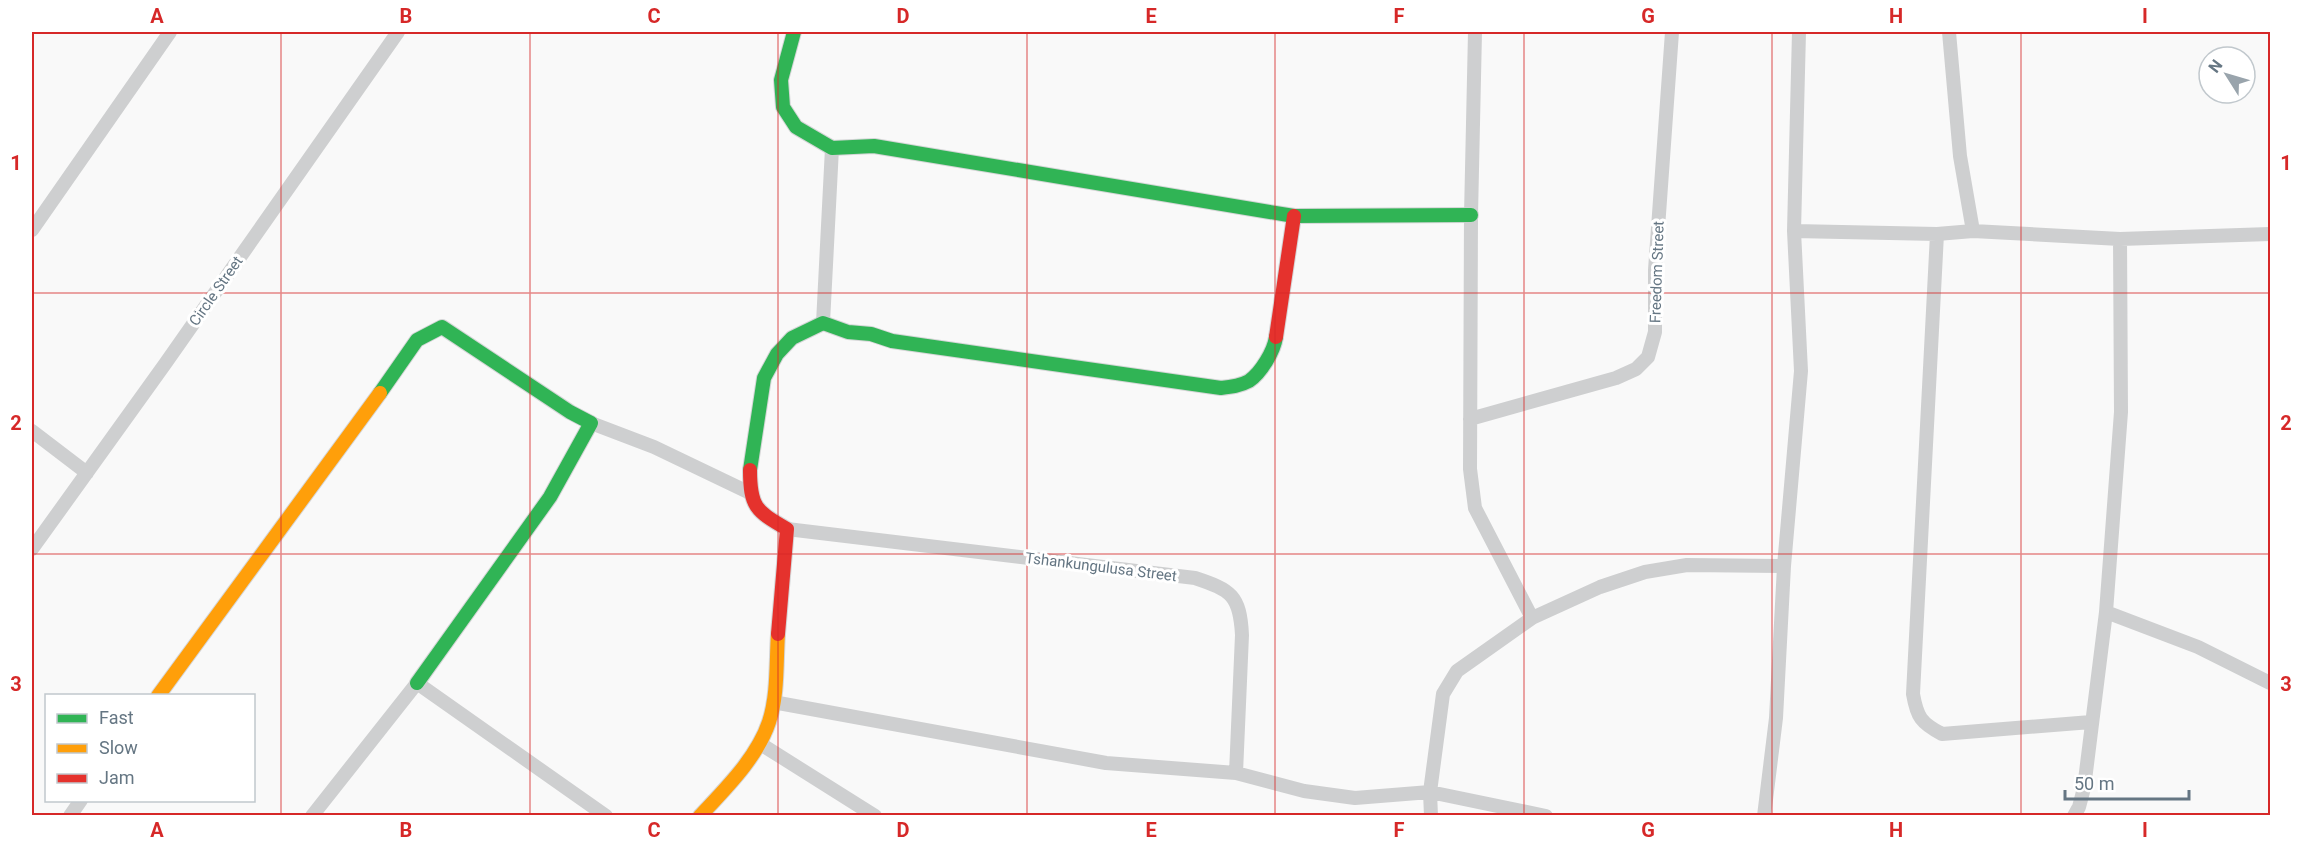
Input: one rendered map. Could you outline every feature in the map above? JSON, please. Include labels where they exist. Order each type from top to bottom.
[{"type":"street","points":[[32,230],[170,32]]},
{"type":"street","name":"Circle Street","points":[[32,549],[398,32]]},
{"type":"street","points":[[794,32],[781,80],[783,107],[796,127],[832,147],[874,146],[1294,216],[1471,215]]},
{"type":"street","points":[[1474,32],[1470,469],[1475,508],[1532,618]]},
{"type":"street","name":"Freedom Street","points":[[1470,419],[1616,378],[1636,369],[1648,357],[1655,332],[1655,270],[1672,32]]},
{"type":"street","points":[[1764,816],[1776,718],[1784,566],[1801,371],[1794,231],[1799,32]]},
{"type":"street","points":[[1949,32],[1960,156],[1973,231]]},
{"type":"street","points":[[823,323],[832,147]]},
{"type":"street","points":[[700,816],[759,743],[768,723],[773,702],[787,529],[762,514],[750,493],[750,462],[764,378],[777,354],[792,338],[823,323],[848,332],[870,334],[892,341],[1221,388],[1238,386],[1251,380],[1264,364],[1275,343],[1294,216]]},
{"type":"street","points":[[1794,231],[1937,234],[1973,231],[2120,239],[2271,234]]},
{"type":"street","points":[[1937,234],[1914,694],[1916,712],[1926,726],[1942,734],[2091,722]]},
{"type":"street","points":[[2074,816],[2084,788],[2106,612],[2121,412],[2120,239]]},
{"type":"street","points":[[159,694],[417,340],[442,327],[570,412],[591,423],[654,447],[750,493]]},
{"type":"street","points":[[312,816],[417,682],[550,497],[591,423]]},
{"type":"street","points":[[32,431],[87,473]]},
{"type":"street","name":"Tshankungulusa Street","points":[[787,529],[1195,578],[1217,586],[1233,597],[1241,612],[1236,773]]},
{"type":"street","points":[[1431,816],[1430,792],[1443,693],[1457,671],[1532,618],[1600,587],[1645,573],[1687,566],[1784,566]]},
{"type":"street","points":[[2106,612],[2198,647],[2271,683]]},
{"type":"street","points":[[417,682],[606,816]]},
{"type":"street","points":[[773,702],[1106,762],[1236,773],[1304,791],[1354,798],[1430,792],[1546,816]]},
{"type":"street","points":[[759,743],[875,816]]},
{"type":"street","points":[[70,816],[80,802]]},
{"type":"traffic: fast","points":[[794,32],[781,80],[783,107],[796,127],[832,148],[874,146],[1294,216],[1471,215]]},
{"type":"traffic: fast","points":[[750,470],[764,378],[777,354],[792,338],[823,323],[848,332],[871,334],[892,341],[1221,388],[1242,384],[1254,377],[1273,349],[1276,337]]},
{"type":"traffic: fast","points":[[380,393],[417,340],[442,327],[570,412],[591,423],[550,497],[417,683]]},
{"type":"traffic: slow","points":[[159,694],[380,393]]},
{"type":"traffic: slow","points":[[700,816],[739,772],[764,735],[774,701],[778,634]]},
{"type":"traffic: jam","points":[[1276,337],[1294,216]]},
{"type":"traffic: jam","points":[[750,470],[751,492],[757,507],[787,529],[778,634]]}]
